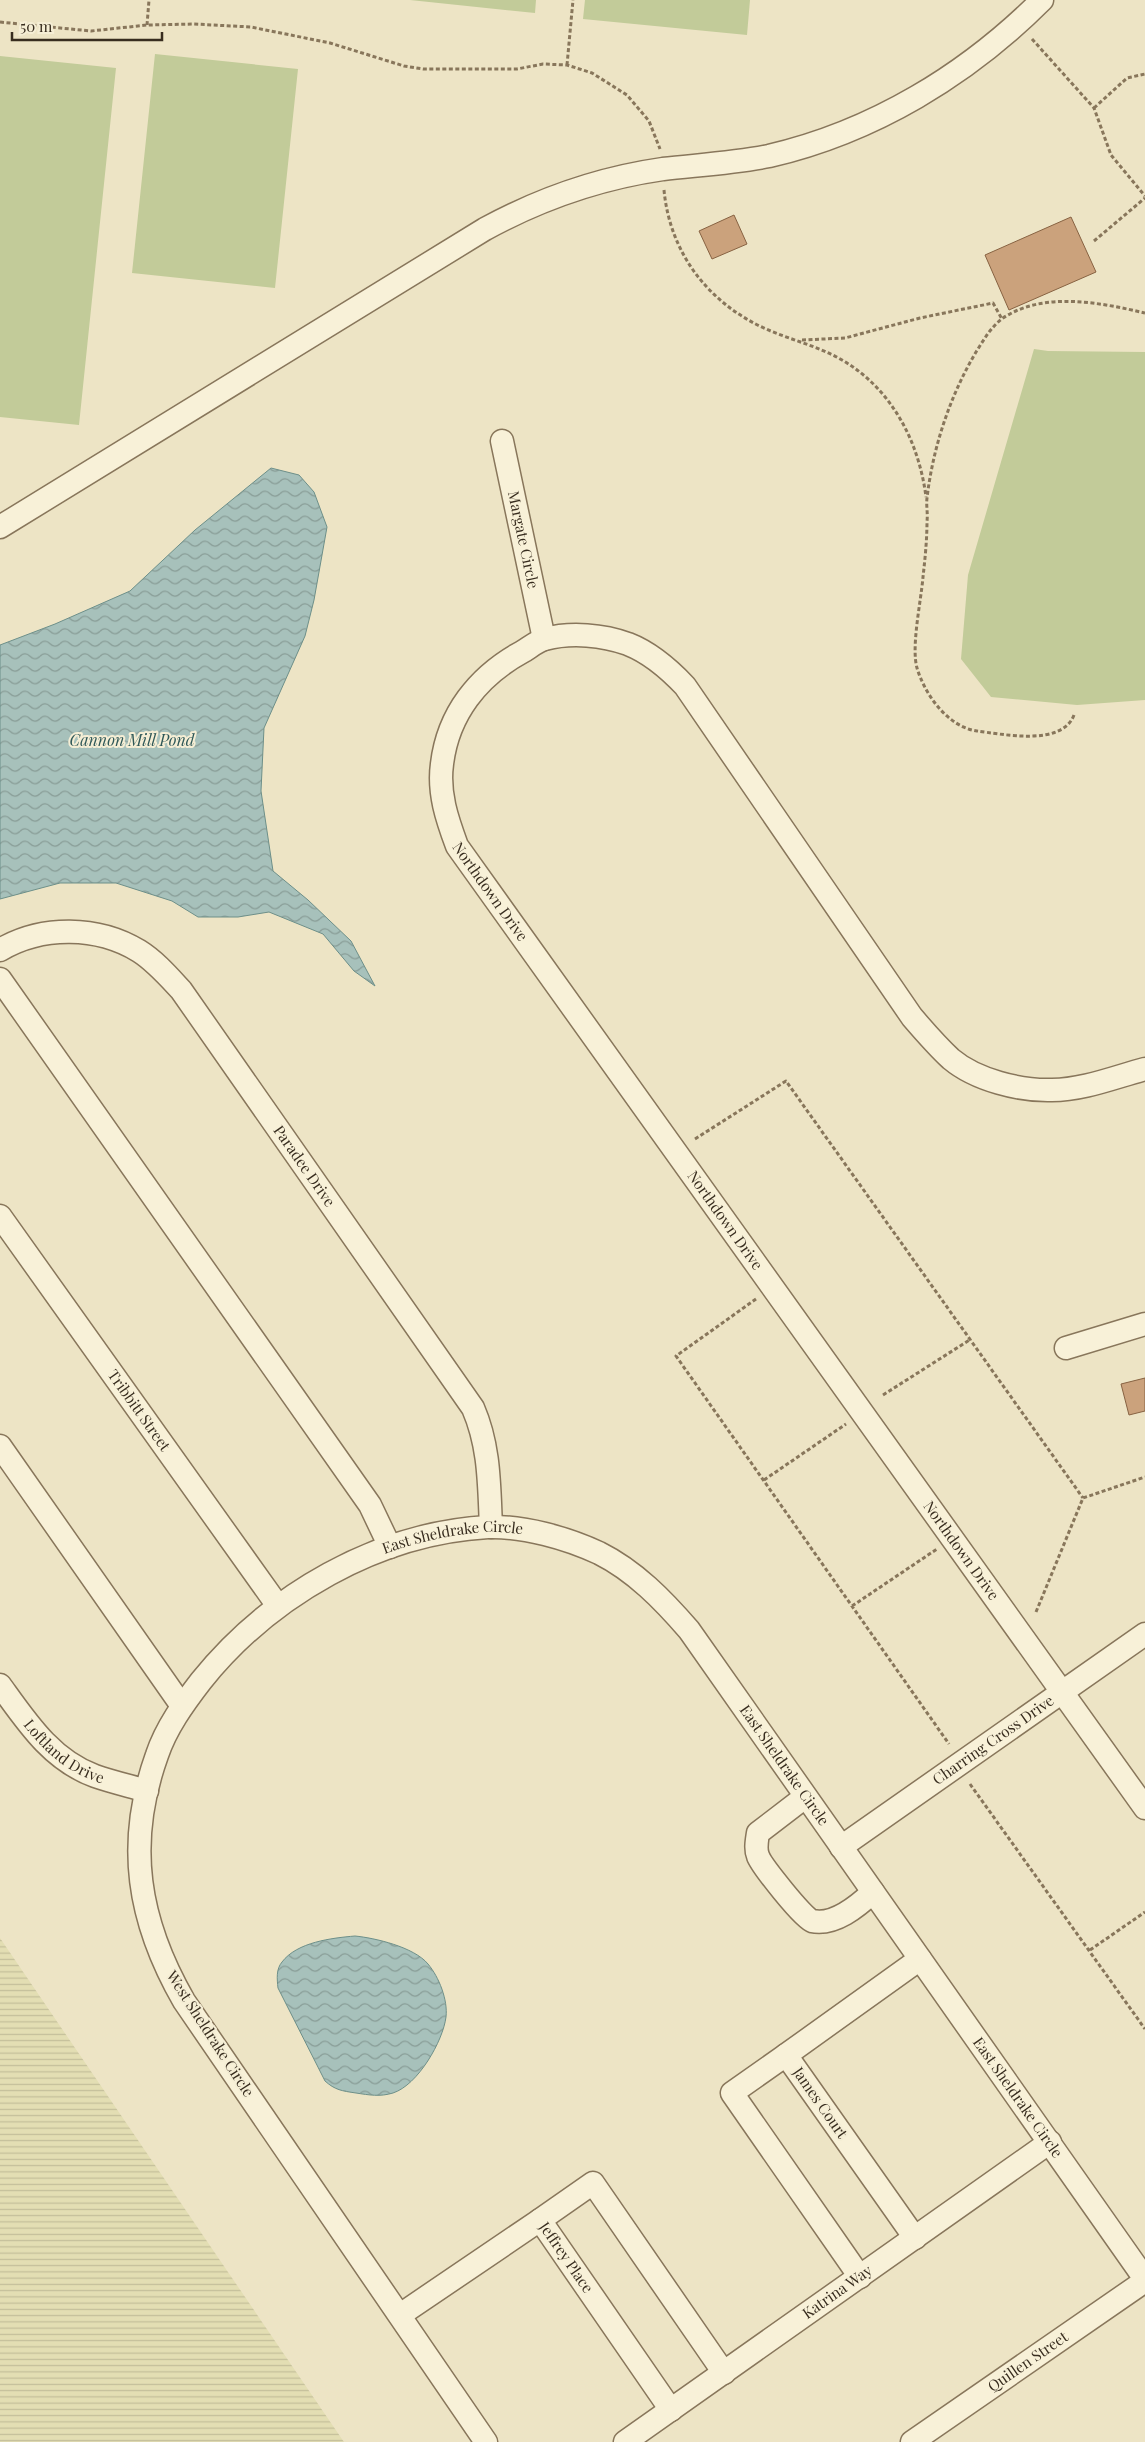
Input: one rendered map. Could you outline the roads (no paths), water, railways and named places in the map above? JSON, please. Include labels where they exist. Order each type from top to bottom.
[{"type":"street","points":[[0,527],[519,210],[553,196],[632,174],[768,156],[846,131],[879,118],[952,75],[995,43],[1042,0]]},
{"type":"street","name":"Margate Circle","points":[[502,441],[544,639]]},
{"type":"street","name":"Northdown Drive","points":[[1145,1069],[1078,1087],[1052,1090],[1027,1088],[1003,1083],[976,1073],[953,1060],[912,1017],[695,700],[669,669],[650,655],[636,648],[603,637],[572,636],[544,639],[504,661],[490,673],[459,708],[448,736],[442,766],[444,809],[456,846],[1145,1808]]},
{"type":"street","name":"Paradee Drive","points":[[0,950],[30,937],[54,932],[82,932],[112,938],[139,951],[161,968],[181,990],[473,1408],[486,1444],[491,1527]]},
{"type":"street","points":[[0,979],[370,1505],[390,1547]]},
{"type":"street","name":"Tribbitt Street","points":[[0,1216],[278,1606]]},
{"type":"street","points":[[1066,1348],[1145,1324]]},
{"type":"street","points":[[0,1446],[182,1706]]},
{"type":"street","name":"East Sheldrake Circle","points":[[278,1606],[351,1564],[390,1547],[450,1531],[491,1527],[529,1531],[564,1540],[600,1554],[632,1574],[660,1597],[689,1630],[1145,2280]]},
{"type":"street","name":"West Sheldrake Circle","points":[[278,1606],[243,1635],[217,1662],[182,1706],[157,1754],[140,1824],[141,1886],[148,1922],[169,1975],[184,2001],[486,2442]]},
{"type":"street","name":"Charring Cross Drive","points":[[841,1848],[1145,1634]]},
{"type":"street","name":"Loftland Drive","points":[[0,1685],[45,1745],[68,1762],[94,1775],[147,1791]]},
{"type":"street","points":[[805,1797],[758,1833],[758,1856],[801,1913],[811,1921],[827,1920],[845,1913],[855,1908],[873,1892]]},
{"type":"street","name":"James Court","points":[[915,2238],[786,2055],[920,1959]]},
{"type":"street","points":[[786,2055],[732,2093],[860,2277]]},
{"type":"street","name":"Katrina Way","points":[[625,2442],[1050,2142]]},
{"type":"street","points":[[540,2220],[593,2183],[724,2373]]},
{"type":"street","name":"Jeffrey Place","points":[[400,2315],[540,2220],[671,2410]]},
{"type":"street","name":"Quillen Street","points":[[912,2442],[1145,2280]]},
{"type":"water","name":"Cannon Mill Pond","points":[[271,468],[299,475],[314,492],[327,527],[314,600],[305,636],[264,728],[261,791],[273,871],[308,900],[351,941],[375,986],[354,971],[323,934],[269,912],[238,917],[198,917],[172,901],[116,883],[60,883],[0,899],[0,645],[55,624],[130,591],[195,530]]},
{"type":"water","points":[[355,1936],[394,1944],[422,1958],[436,1975],[446,2003],[444,2027],[428,2061],[420,2072],[402,2088],[384,2095],[347,2092],[325,2081],[278,1988],[277,1974],[280,1965],[288,1955],[316,1942]]}]
